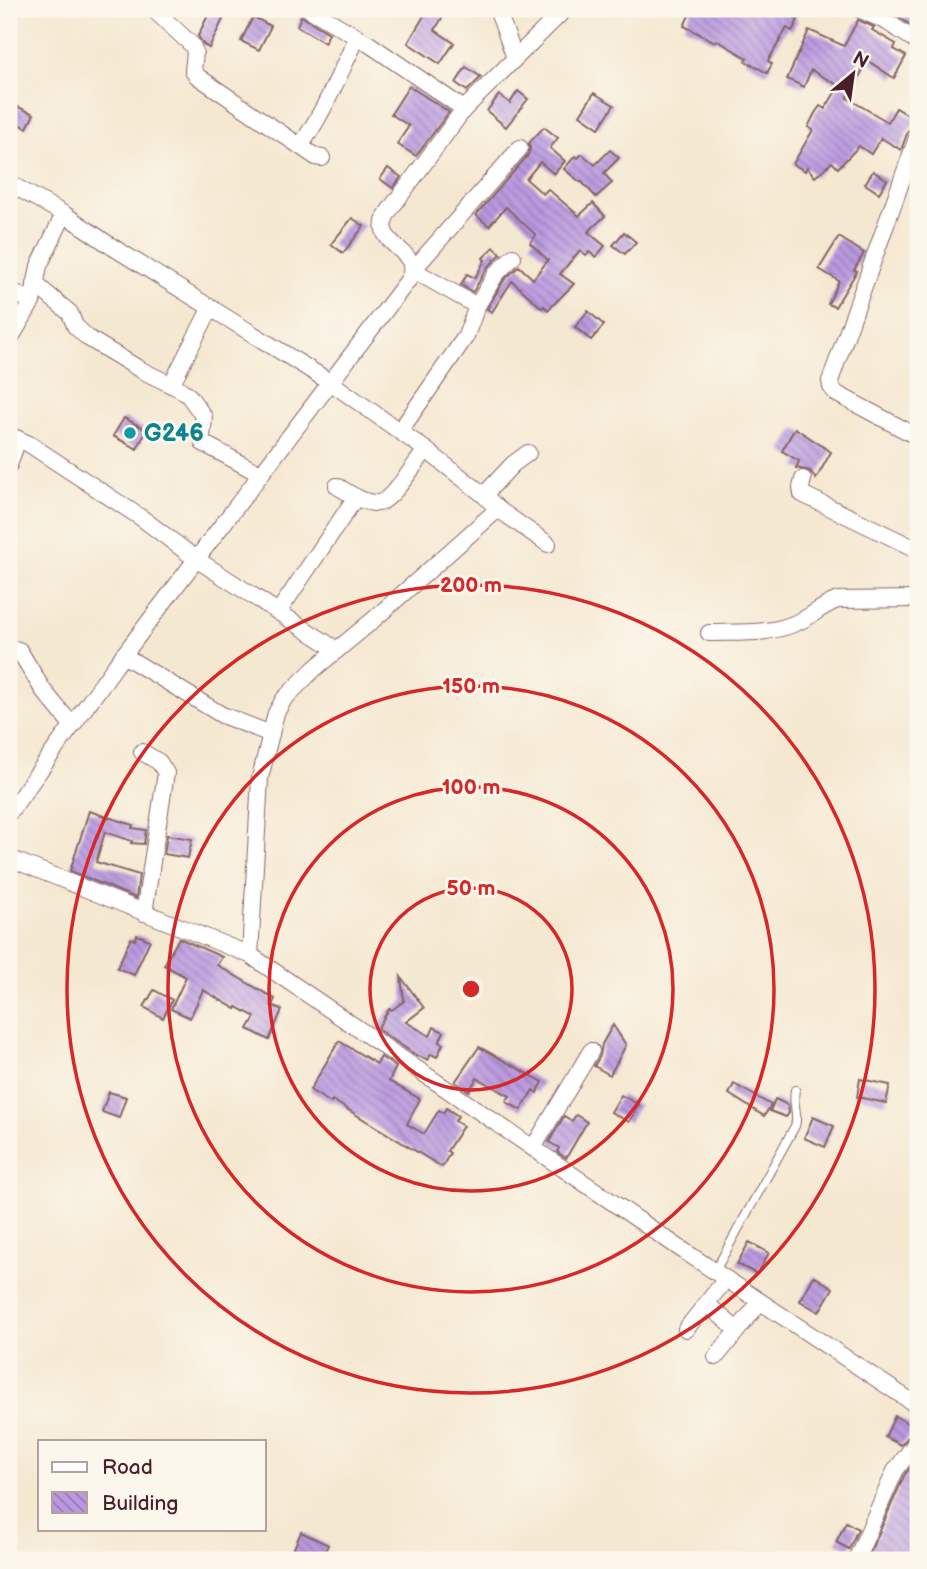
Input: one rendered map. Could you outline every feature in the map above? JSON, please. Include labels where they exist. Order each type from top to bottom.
[{"type":"street","points":[[153,9],[192,45],[195,52],[193,71],[197,76],[322,158]]},
{"type":"street","points":[[497,9],[515,58]]},
{"type":"street","points":[[413,270],[412,263],[388,239],[383,225],[389,211],[464,108],[565,9]]},
{"type":"street","points":[[859,9],[887,22],[918,42]]},
{"type":"street","points":[[312,10],[464,108]]},
{"type":"street","points":[[300,146],[319,119],[357,37]]},
{"type":"street","points":[[918,135],[830,381],[837,394],[918,437]]},
{"type":"street","points":[[9,813],[123,655],[409,279],[413,270],[520,148]]},
{"type":"street","points":[[9,183],[64,214],[111,247],[330,382],[426,450],[499,509],[548,544]]},
{"type":"street","points":[[9,341],[32,302],[39,266],[64,214]]},
{"type":"street","points":[[400,431],[466,336],[472,326],[477,306],[496,274],[513,257]]},
{"type":"street","points":[[413,270],[477,306]]},
{"type":"street","points":[[35,284],[70,313],[80,332],[189,396],[204,417],[204,443],[260,474]]},
{"type":"street","points":[[9,289],[32,302]]},
{"type":"street","points":[[171,384],[211,307]]},
{"type":"street","points":[[9,465],[14,437],[143,519],[196,558],[337,650]]},
{"type":"street","points":[[337,486],[356,497],[377,503],[384,502],[426,450]]},
{"type":"street","points":[[484,495],[513,464],[528,453]]},
{"type":"street","points":[[803,479],[802,494],[918,550]]},
{"type":"street","points":[[279,611],[356,497]]},
{"type":"street","points":[[250,956],[260,778],[276,713],[284,699],[337,650],[499,509]]},
{"type":"street","points":[[709,633],[775,631],[799,622],[838,600],[917,599]]},
{"type":"street","points":[[9,648],[19,650],[43,690],[72,725]]},
{"type":"street","points":[[123,655],[222,715],[271,734]]},
{"type":"street","points":[[142,752],[159,762],[166,773],[144,913]]},
{"type":"street","points":[[9,858],[250,956],[918,1406]]},
{"type":"street","points":[[533,1148],[591,1051]]},
{"type":"street","points":[[686,1329],[707,1304],[721,1275]]},
{"type":"street","points":[[716,1357],[760,1302]]},
{"type":"street","points":[[707,1304],[737,1330]]},
{"type":"street","points":[[856,1560],[895,1471],[918,1440]]},
{"type":"lane","points":[[721,1275],[795,1126],[798,1117],[795,1090]]},
{"type":"building","points":[[211,9],[228,9],[209,48],[198,36]]},
{"type":"building","points":[[428,9],[445,13],[435,30],[454,43],[440,64],[408,43]]},
{"type":"building","points":[[692,9],[800,9],[792,31],[787,28],[768,61],[772,64],[767,73],[716,40],[715,42],[684,26]]},
{"type":"building","points":[[883,9],[918,9],[918,30],[893,13]]},
{"type":"building","points":[[301,16],[329,33],[325,43],[297,26]]},
{"type":"building","points":[[253,17],[271,26],[259,50],[241,41]]},
{"type":"building","points":[[858,20],[874,27],[872,30],[896,44],[894,49],[906,56],[894,78],[868,61],[847,98],[888,122],[896,108],[918,121],[908,131],[901,150],[881,138],[871,154],[859,146],[838,168],[832,162],[815,177],[807,167],[805,171],[793,164],[813,130],[808,127],[815,113],[820,106],[825,109],[839,86],[811,70],[804,87],[787,79],[809,30],[844,46]]},
{"type":"building","points":[[466,67],[481,77],[467,91],[456,83]]},
{"type":"building","points":[[409,86],[449,112],[416,156],[397,144],[409,126],[391,114]]},
{"type":"building","points":[[518,91],[528,99],[506,127],[487,111],[499,95],[510,103]]},
{"type":"building","points":[[594,93],[614,105],[599,128],[580,115]]},
{"type":"building","points":[[9,103],[34,114],[27,128],[9,120]]},
{"type":"building","points":[[544,127],[558,138],[550,148],[565,161],[554,174],[540,162],[526,179],[543,194],[548,189],[579,216],[593,203],[605,216],[588,232],[605,246],[596,257],[589,252],[586,255],[580,250],[560,274],[574,284],[548,310],[544,306],[542,308],[512,281],[492,312],[487,309],[504,280],[519,266],[533,279],[548,260],[530,243],[536,235],[506,207],[489,226],[476,215],[528,155],[529,143]]},
{"type":"building","points":[[610,150],[619,158],[604,173],[612,183],[596,197],[581,181],[564,169],[575,156],[578,158],[582,154],[595,165]]},
{"type":"building","points":[[388,168],[401,177],[393,188],[380,179]]},
{"type":"building","points":[[873,171],[887,180],[879,193],[865,184]]},
{"type":"building","points":[[352,218],[364,226],[343,253],[331,244]]},
{"type":"building","points":[[624,232],[636,242],[625,254],[613,245]]},
{"type":"building","points":[[839,237],[864,253],[854,270],[857,271],[835,307],[828,304],[839,281],[819,269]]},
{"type":"building","points":[[494,247],[501,254],[487,268],[473,292],[461,285],[467,274],[475,278],[485,260],[483,258]]},
{"type":"building","points":[[588,311],[604,325],[591,340],[575,327]]},
{"type":"building","name":"G246","points":[[124,418],[147,430],[137,449],[113,436]]},
{"type":"building","points":[[795,428],[831,452],[816,479],[810,471],[796,468],[799,461],[782,451]]},
{"type":"building","points":[[89,811],[133,825],[132,828],[146,830],[144,844],[131,843],[132,841],[105,832],[96,862],[139,875],[136,898],[70,871]]},
{"type":"building","points":[[167,835],[192,839],[188,858],[164,854]]},
{"type":"building","points":[[137,935],[150,940],[134,975],[117,968],[131,938],[135,940]]},
{"type":"building","points":[[179,938],[222,957],[217,965],[275,999],[272,1005],[282,1010],[269,1040],[248,1029],[255,1017],[203,990],[190,1018],[171,1009],[186,977],[164,965]]},
{"type":"building","points":[[401,977],[424,1008],[406,1022],[430,1036],[434,1027],[444,1032],[439,1042],[443,1044],[437,1057],[431,1054],[428,1060],[416,1055],[377,1029],[389,1009],[392,1010],[404,1001]]},
{"type":"building","points":[[154,990],[172,1000],[163,1018],[144,1007]]},
{"type":"building","points":[[613,1025],[626,1045],[610,1075],[594,1066]]},
{"type":"building","points":[[339,1041],[377,1064],[381,1057],[396,1067],[389,1081],[420,1099],[407,1124],[424,1134],[439,1110],[443,1113],[446,1108],[458,1116],[455,1121],[463,1126],[447,1151],[450,1153],[442,1167],[332,1100],[331,1103],[310,1090]]},
{"type":"building","points":[[479,1047],[543,1082],[537,1093],[533,1090],[521,1110],[506,1102],[510,1096],[477,1078],[469,1091],[455,1082]]},
{"type":"building","points":[[860,1079],[890,1085],[886,1103],[857,1097]]},
{"type":"building","points":[[734,1084],[771,1105],[764,1116],[729,1094]]},
{"type":"building","points":[[109,1092],[126,1097],[119,1118],[102,1112]]},
{"type":"building","points":[[621,1095],[639,1105],[629,1122],[611,1112]]},
{"type":"building","points":[[775,1099],[788,1105],[789,1113],[786,1117],[770,1111]]},
{"type":"building","points":[[576,1115],[587,1122],[566,1158],[557,1152],[559,1148],[549,1142],[564,1116],[572,1121]]},
{"type":"building","points":[[813,1117],[834,1126],[825,1147],[804,1138]]},
{"type":"building","points":[[749,1242],[769,1253],[757,1274],[737,1264]]},
{"type":"building","points":[[814,1276],[833,1288],[819,1312],[800,1301]]},
{"type":"building","points":[[895,1416],[916,1428],[901,1445],[885,1437]]},
{"type":"building","points":[[913,1464],[918,1466],[916,1560],[867,1560],[904,1476]]},
{"type":"building","points":[[846,1522],[858,1529],[849,1549],[836,1542]]},
{"type":"building","points":[[301,1532],[328,1545],[321,1560],[302,1560],[291,1555]]},
{"type":"place","name":"G246","points":[[130,433]]}]
